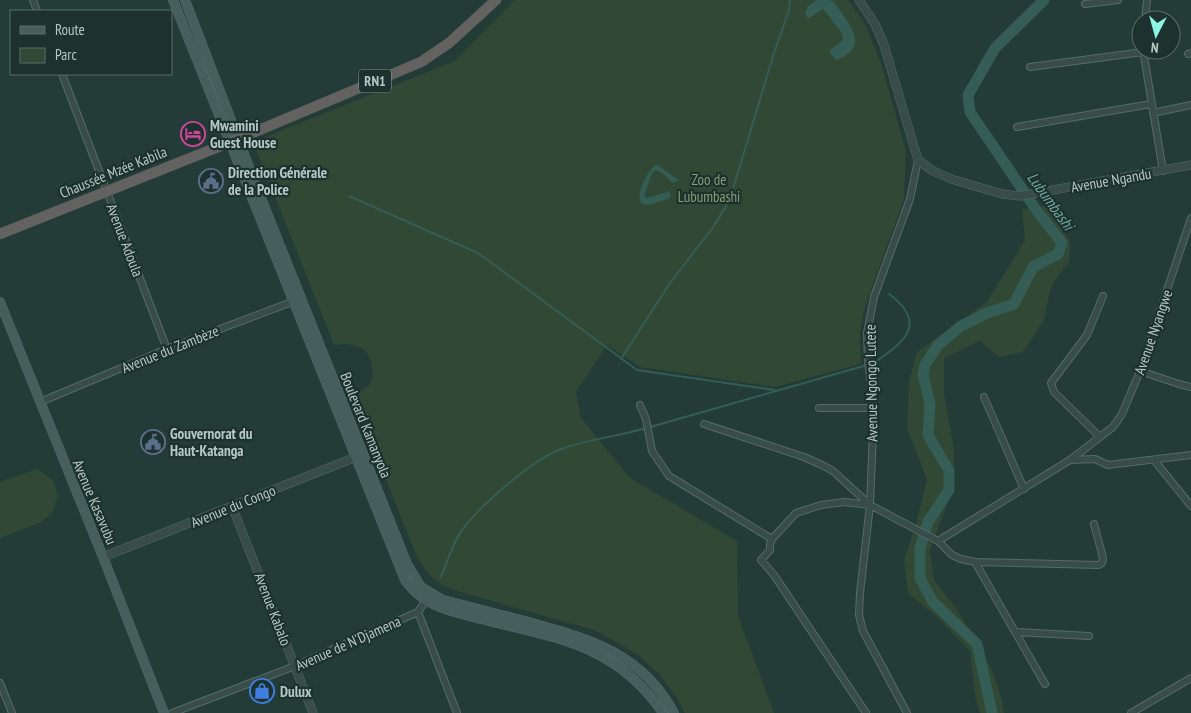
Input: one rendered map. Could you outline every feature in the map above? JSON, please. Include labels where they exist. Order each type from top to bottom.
[{"type":"highway","name":"RN1","points":[[233,140],[421,62],[449,44],[496,0]]},
{"type":"highway","name":"Chaussée Mzée Kabila","points":[[0,234],[233,140]]},
{"type":"main road","name":"Boulevard Kamanyola","points":[[173,0],[233,140],[359,456],[407,564],[427,597],[447,610],[589,649],[610,660],[632,676],[663,713]]},
{"type":"main road","name":"Boulevard Kamanyola","points":[[185,0],[233,140]]},
{"type":"main road","name":"Avenue Kasavubu","points":[[0,302],[164,713]]},
{"type":"main road","name":"Boulevard Kamanyola","points":[[427,597],[572,634],[596,643],[637,668],[656,687],[674,713]]},
{"type":"street","name":"Avenue Ngongo Lutete","points":[[859,0],[875,24],[884,45],[918,160],[910,199],[874,297],[867,333],[868,361],[874,408],[870,504],[859,615],[863,631],[907,713]]},
{"type":"street","points":[[1085,4],[1118,0]]},
{"type":"street","points":[[1030,67],[1131,53]]},
{"type":"street","points":[[1144,60],[1163,171]]},
{"type":"street","name":"Avenue Adoula","points":[[62,75],[167,349]]},
{"type":"street","points":[[1017,127],[1151,104]]},
{"type":"street","points":[[1153,113],[1191,105]]},
{"type":"street","name":"Avenue Ngandu","points":[[918,160],[933,171],[951,179],[1002,194],[1020,196],[1191,165]]},
{"type":"street","name":"Avenue Nyangwe","points":[[936,540],[1070,460],[1113,427],[1122,414],[1140,371],[1191,218]]},
{"type":"street","points":[[1100,437],[1054,392],[1051,383],[1087,335],[1102,296]]},
{"type":"street","name":"Avenue du Zambèze","points":[[40,402],[167,349],[297,300]]},
{"type":"street","points":[[1140,371],[1191,387]]},
{"type":"street","points":[[984,397],[1024,489]]},
{"type":"street","points":[[640,405],[646,419],[652,451],[669,476],[772,539]]},
{"type":"street","points":[[819,408],[874,408]]},
{"type":"street","points":[[704,424],[804,457],[822,465],[833,471],[870,504],[936,540],[952,555],[961,559],[975,562],[1099,566],[1103,558],[1094,524]]},
{"type":"street","points":[[1070,460],[1095,459],[1108,465],[1191,455]]},
{"type":"street","name":"Avenue du Congo","points":[[103,558],[359,456]]},
{"type":"street","points":[[1154,460],[1191,506]]},
{"type":"street","points":[[866,713],[774,575],[761,560],[770,550],[772,539],[791,518],[803,510],[844,502],[870,504]]},
{"type":"street","name":"Avenue Kabalo","points":[[232,506],[314,713]]},
{"type":"street","points":[[975,562],[1045,684]]},
{"type":"street","name":"Avenue de N'Djamena","points":[[172,713],[295,666],[418,612],[427,597]]},
{"type":"street","points":[[418,612],[457,713]]},
{"type":"street","points":[[1015,632],[1089,636]]},
{"type":"street","points":[[1131,713],[1191,678]]},
{"type":"street","points":[[0,683],[12,713]]},
{"type":"green space","name":"Zoo de Lubumbashi","points":[[515,0],[848,0],[864,22],[881,63],[906,151],[904,199],[864,310],[860,332],[861,364],[775,387],[640,367],[607,345],[576,392],[581,418],[630,478],[737,541],[738,616],[774,713],[685,713],[661,676],[641,657],[597,631],[454,590],[432,577],[416,555],[353,396],[370,383],[373,372],[371,360],[365,351],[358,346],[348,344],[334,345],[253,142],[455,61]]},
{"type":"green space","points":[[1048,206],[1070,241],[1069,262],[1051,286],[1044,320],[1023,352],[999,357],[980,341],[944,358],[944,393],[954,450],[954,485],[930,550],[934,580],[958,611],[993,672],[1002,701],[1004,713],[980,713],[975,695],[970,651],[936,616],[908,593],[904,560],[915,528],[927,480],[907,428],[909,382],[917,352],[987,302],[1025,240],[1022,209]]},
{"type":"green space","points":[[37,469],[53,480],[58,496],[52,513],[41,522],[0,538],[0,482]]},
{"type":"shaded area","points":[[817,0],[834,2],[854,34],[854,47],[849,53],[836,60],[829,51],[843,40],[842,33],[823,9],[808,19],[805,13],[808,6]]},
{"type":"shaded area","points":[[656,165],[679,180],[673,183],[656,170],[652,173],[644,195],[647,198],[670,191],[670,198],[646,205],[640,199],[640,193],[649,172]]},
{"type":"waterway","points":[[621,359],[670,283],[714,226],[730,199],[774,53],[789,10],[790,0]]},
{"type":"waterway","name":"Lubumbashi","points":[[992,713],[977,644],[933,602],[920,578],[920,548],[928,522],[949,490],[949,471],[928,435],[930,404],[923,374],[925,365],[938,345],[961,326],[987,313],[1014,304],[1033,267],[1058,254],[1062,243],[1037,211],[970,112],[968,95],[995,48],[1044,0]]},
{"type":"waterway","points":[[349,196],[478,253],[637,370],[775,390]]},
{"type":"waterway","points":[[650,427],[874,363],[895,348],[908,332],[910,323],[908,314],[889,294]]},
{"type":"waterway","points":[[441,577],[457,538],[465,527],[490,500],[521,473],[552,453],[564,448],[646,428]]},
{"type":"place","name":"Mwamini Guest House","points":[[193,134]]},
{"type":"place","name":"Direction Générale de la Police","points":[[211,181]]},
{"type":"place","name":"Gouvernorat du Haut-Katanga","points":[[153,442]]},
{"type":"place","name":"Dulux","points":[[262,691]]}]
